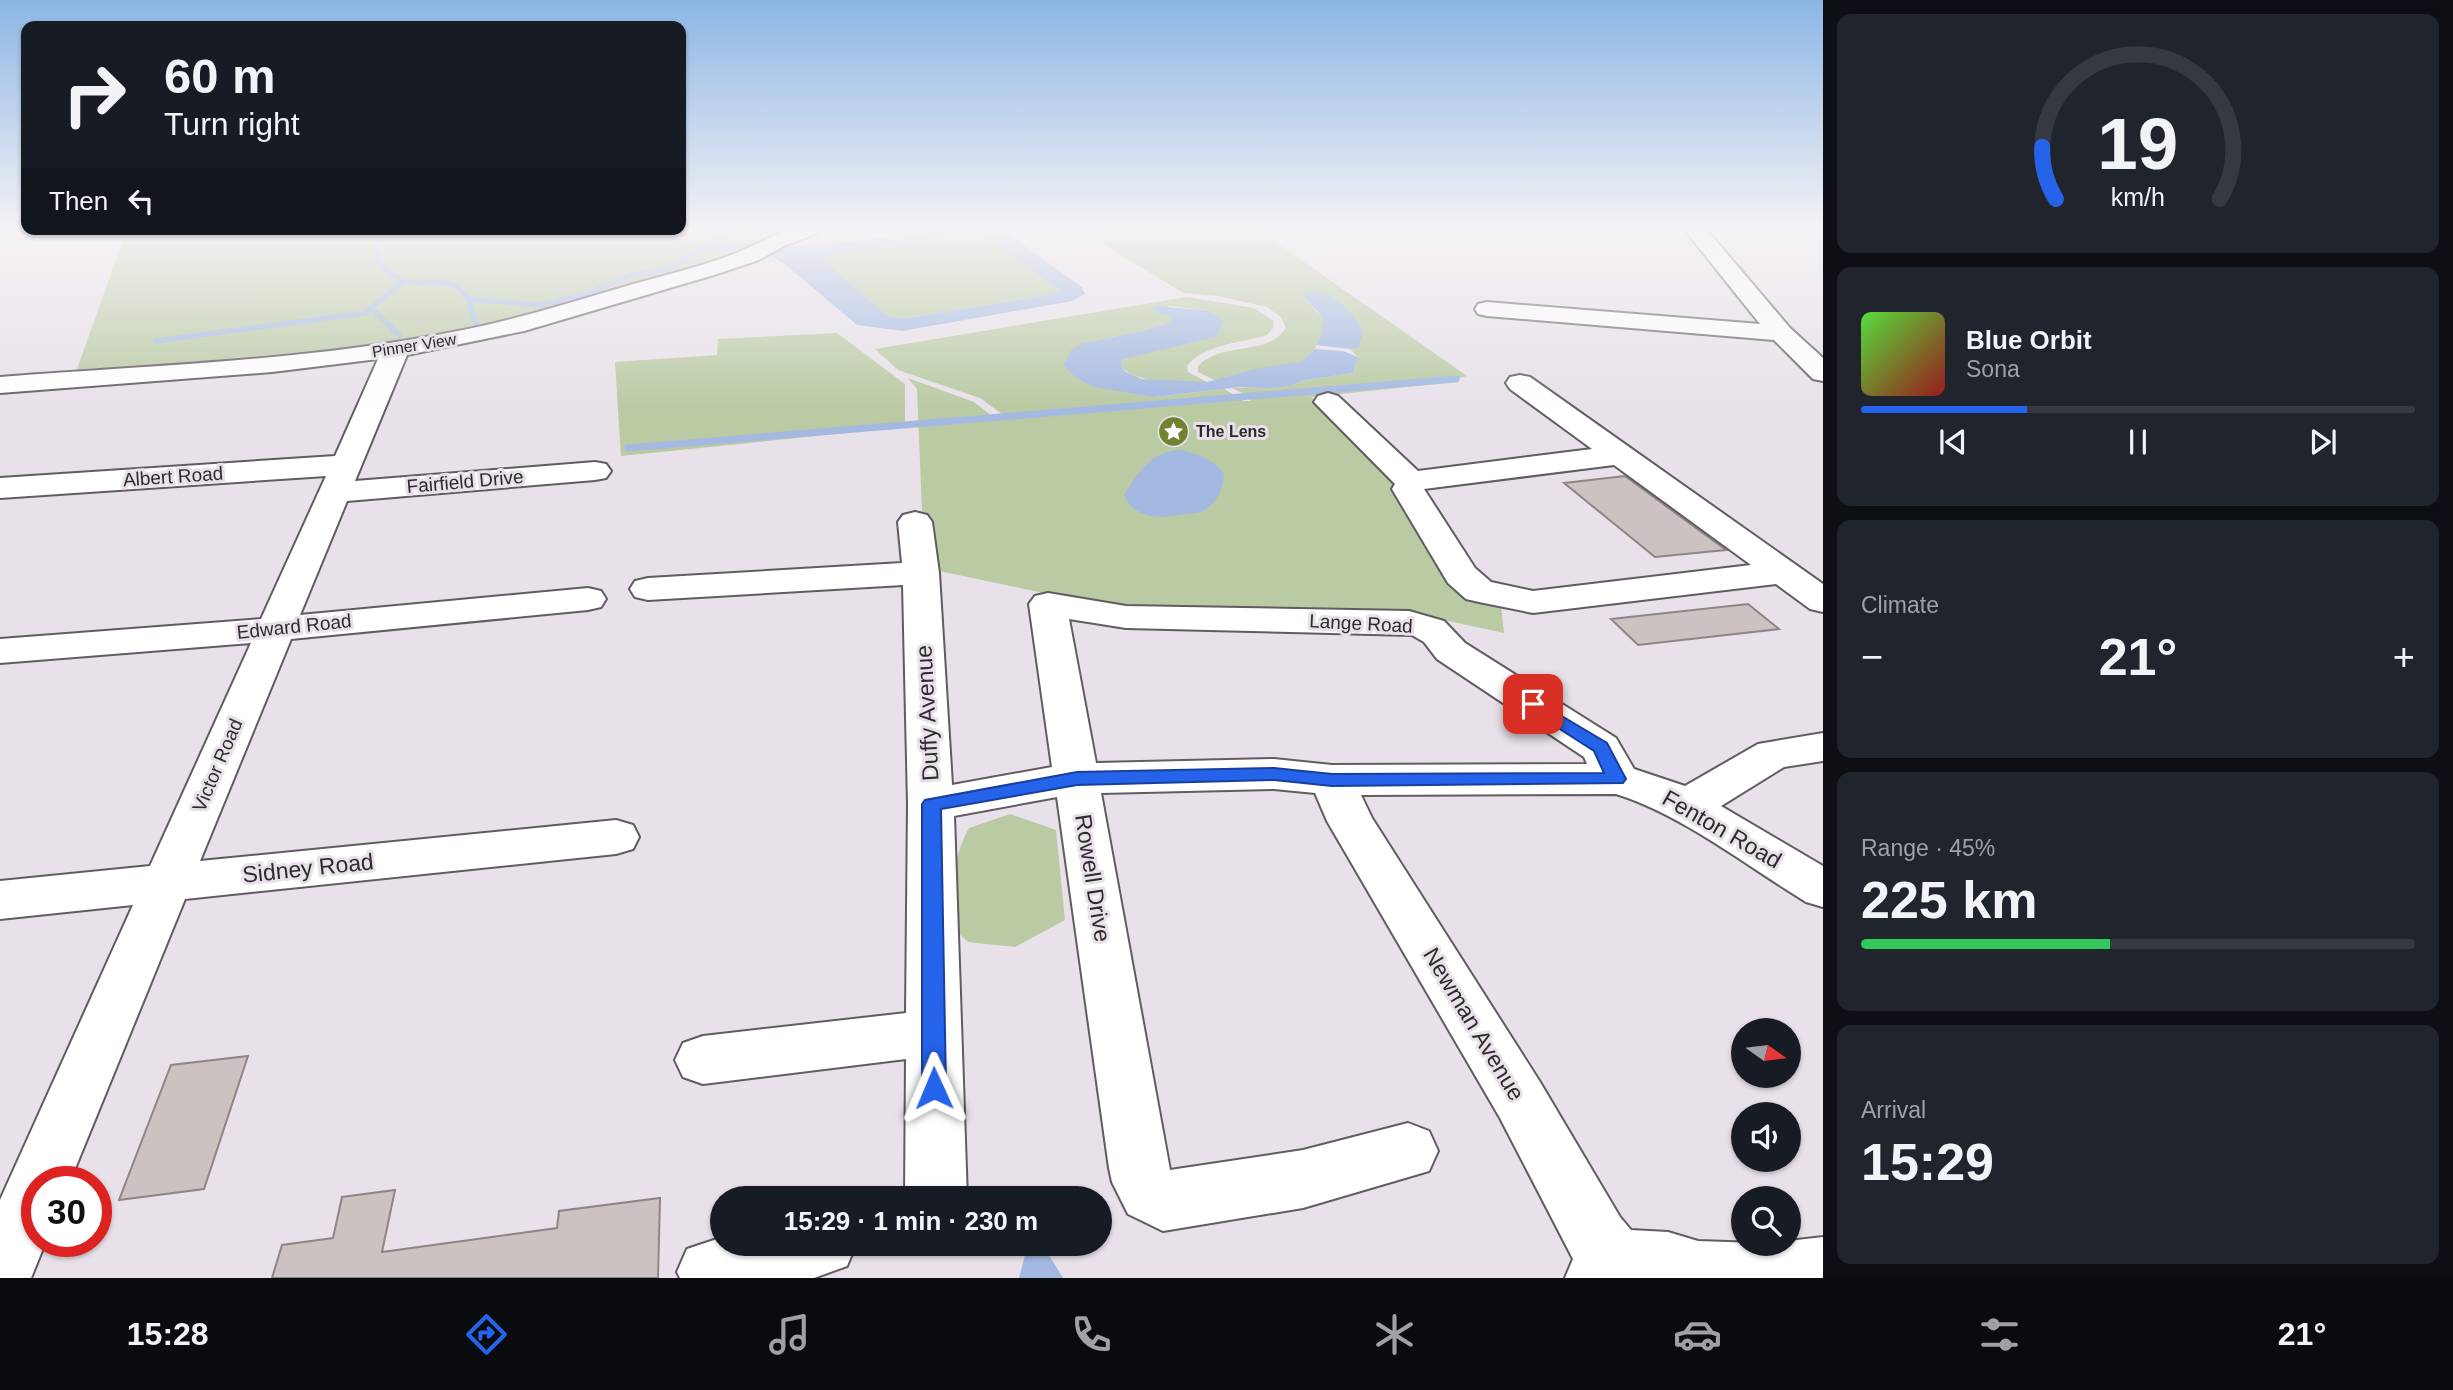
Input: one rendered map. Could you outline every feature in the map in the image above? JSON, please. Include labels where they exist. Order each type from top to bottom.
[{"type":"street","name":"Pinner View","points":[[0,385],[272,364],[396,349],[515,326],[646,289]]},
{"type":"street","points":[[1744,289],[1781,333],[1823,373]]},
{"type":"street","points":[[1487,309],[1781,333]]},
{"type":"street","name":"Victor Road","points":[[45,1166],[396,349]]},
{"type":"street","points":[[1520,383],[1823,601]]},
{"type":"street","points":[[1328,402],[1402,475],[1414,481]]},
{"type":"street","points":[[1620,455],[1430,477],[1414,481],[1408,489],[1461,575],[1479,591],[1532,602],[1783,572]]},
{"type":"street","name":"Fairfield Drive","points":[[340,479],[595,471]]},
{"type":"street","name":"Albert Road","points":[[0,488],[340,479]]},
{"type":"street","name":"Duffy Avenue","points":[[915,522],[921,573],[931,804],[936,1186]]},
{"type":"street","points":[[648,589],[921,573]]},
{"type":"street","name":"Edward Road","points":[[0,651],[588,599]]},
{"type":"street","name":"Rowell Drive","points":[[1048,604],[1142,1184],[1151,1198],[1163,1201],[1303,1179],[1408,1152]]},
{"type":"street","name":"Lange Road","points":[[1048,604],[1126,617],[1387,621],[1413,623],[1436,630],[1451,651],[1601,748],[1617,779]]},
{"type":"street","points":[[1686,806],[1773,754],[1823,747]]},
{"type":"street","name":"Fenton Road","points":[[931,804],[1077,778],[1274,774],[1332,780],[1617,779],[1657,791],[1686,806],[1823,889]]},
{"type":"street","name":"Newman Avenue","points":[[1332,780],[1350,821],[1520,1100],[1597,1239],[1609,1272]]},
{"type":"street","name":"Sidney Road","points":[[0,900],[616,837]]},
{"type":"street","points":[[703,1060],[933,1033]]},
{"type":"street","points":[[0,1273],[21,1224]]},
{"type":"street","points":[[710,1272],[775,1256]]},
{"type":"street","points":[[1609,1272],[1632,1262],[1668,1264],[1702,1276],[1760,1278],[1823,1269]]},
{"type":"green space","points":[[106,289],[629,289],[589,301],[410,343],[76,372]]},
{"type":"green space","points":[[855,289],[1060,289],[1052,294],[901,319],[886,315]]},
{"type":"green space","points":[[1176,289],[1342,289],[1467,376],[1436,384],[1311,397],[1363,442],[1435,523],[1501,605],[1504,633],[1407,612],[1134,612],[939,571],[922,511],[917,389],[908,378],[974,402],[997,420],[1006,417],[980,398],[898,370],[875,349],[1187,297],[1254,308],[1274,321],[1273,328],[1267,335],[1224,345],[1194,359],[1187,366],[1188,372],[1207,382],[1148,379],[1128,372],[1121,366],[1123,359],[1129,357],[1215,337],[1209,311],[1170,306],[1153,311],[1171,316],[1173,322],[1085,343],[1154,397],[1224,389],[1244,401],[1251,401],[1247,395],[1232,388],[1290,386],[1305,380],[1353,373],[1358,357],[1350,349],[1361,343],[1303,296],[1324,320],[1324,328],[1315,349],[1300,362],[1216,381],[1198,372],[1198,366],[1219,354],[1268,343],[1286,328],[1281,317],[1267,307],[1217,296],[1183,293]]},
{"type":"green space","points":[[837,333],[905,384],[905,427],[621,456],[615,362],[717,355],[718,339]]},
{"type":"green space","points":[[1010,814],[1056,830],[1065,920],[1015,947],[968,942],[955,930],[954,890],[959,853],[969,828]]},
{"type":"water","points":[[814,289],[856,289],[886,315],[901,319],[1052,294],[1059,290],[1057,289],[1083,289],[1085,294],[1072,301],[902,331],[857,325]]},
{"type":"water","points":[[1316,292],[1338,301],[1354,317],[1363,331],[1359,347],[1350,349],[1316,345],[1323,329],[1322,318],[1302,295]]},
{"type":"water","points":[[1157,306],[1210,311],[1224,321],[1216,337],[1123,359],[1121,366],[1126,372],[1142,379],[1207,382],[1255,369],[1300,362],[1315,349],[1343,351],[1358,357],[1353,373],[1305,380],[1290,386],[1240,387],[1154,397],[1094,387],[1075,377],[1063,365],[1072,349],[1085,343],[1172,322],[1171,316],[1152,311]]},
{"type":"water","points":[[1179,450],[1204,457],[1224,474],[1216,500],[1197,513],[1159,517],[1135,509],[1124,495],[1135,479],[1153,459]]},
{"type":"water","points":[[1025,1256],[1049,1256],[1063,1278],[1019,1278]]},
{"type":"building","points":[[1625,476],[1726,550],[1655,557],[1564,483]]},
{"type":"building","points":[[1748,604],[1779,629],[1638,645],[1611,619]]},
{"type":"building","points":[[248,1056],[204,1189],[119,1200],[171,1065]]},
{"type":"building","points":[[395,1190],[382,1252],[557,1228],[559,1211],[660,1198],[658,1278],[272,1278],[282,1245],[333,1238],[342,1197]]},
{"type":"waterway","points":[[371,308],[395,289]]},
{"type":"waterway","points":[[458,289],[468,299]]},
{"type":"waterway","points":[[468,299],[540,305],[584,295],[599,289]]},
{"type":"waterway","points":[[468,299],[476,324]]},
{"type":"waterway","points":[[155,341],[365,313],[371,308]]},
{"type":"waterway","points":[[371,308],[400,336]]},
{"type":"waterway","points":[[628,448],[1456,379]]},
{"type":"place","name":"The Lens","points":[[1173,431]]},
{"type":"route","points":[[934,1088],[931,804],[1077,778],[1274,774],[1332,780],[1617,779],[1601,748],[1533,704]]}]
